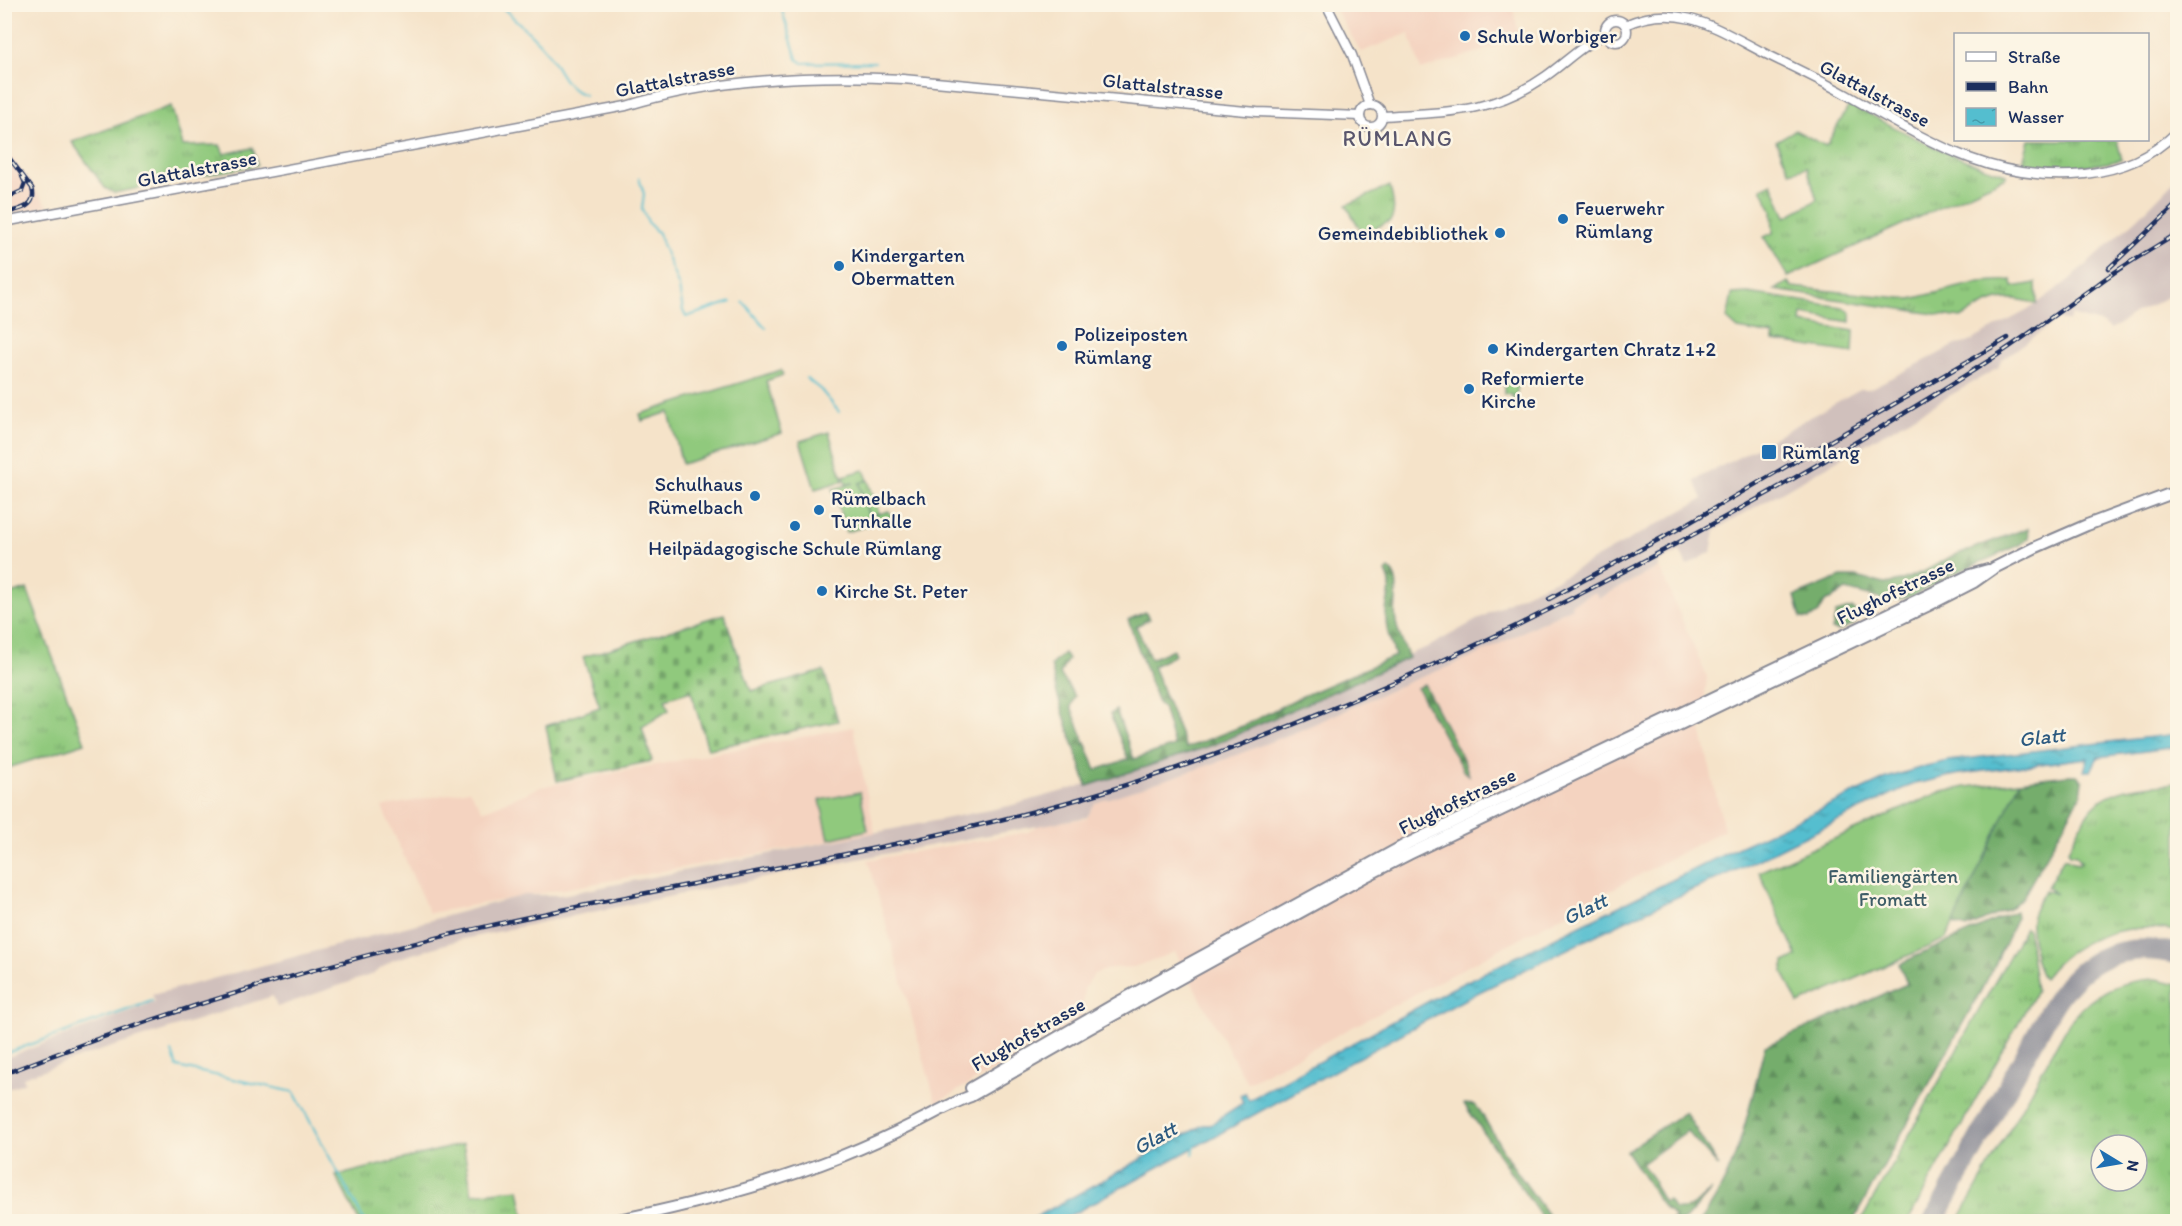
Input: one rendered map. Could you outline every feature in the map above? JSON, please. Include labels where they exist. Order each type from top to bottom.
[{"type":"main road","name":"Flughofstrasse","points":[[608,1221],[694,1203],[792,1174],[875,1142],[954,1102],[971,1096],[1099,1016],[1407,844],[1970,575],[1994,568],[2087,525],[2178,491]]},
{"type":"street","points":[[1326,4],[1356,63],[1370,105]]},
{"type":"street","name":"Glattalstrasse","points":[[1625,25],[1647,16],[1676,15],[1713,25],[1831,86],[1932,142],[1974,161],[2001,169],[2044,175],[2072,175],[2123,167],[2162,147],[2178,131]]},
{"type":"street","points":[[1613,21],[1621,21],[1625,25],[1627,34],[1620,41],[1610,40],[1606,33],[1608,25],[1613,21]]},
{"type":"street","points":[[1383,116],[1439,114],[1496,103],[1524,90],[1546,76],[1589,42],[1606,33]]},
{"type":"street","name":"Glattalstrasse","points":[[4,222],[626,106],[643,100],[685,92],[736,83],[789,78],[857,76],[903,78],[1257,112],[1360,116]]},
{"type":"street","points":[[1370,105],[1380,109],[1383,116],[1379,125],[1372,127],[1362,123],[1360,116],[1364,107],[1370,105]]},
{"type":"shaded area","name":"Schule Worbiger","points":[[1333,5],[1512,5],[1520,39],[1421,70],[1409,33],[1361,52]]},
{"type":"shaded area","points":[[5,149],[48,206],[5,214]]},
{"type":"shaded area","points":[[2177,178],[2177,292],[2132,315],[2111,330],[2103,324],[2071,315],[2069,321],[2059,319],[2001,360],[1998,368],[1715,530],[1711,552],[1687,566],[1680,551],[1657,563],[1659,567],[1599,598],[1595,592],[1571,604],[1572,607],[1471,658],[1411,681],[1296,732],[1218,762],[1095,803],[1087,817],[873,856],[459,940],[393,960],[373,974],[277,1007],[273,996],[96,1052],[23,1077],[25,1082],[5,1090],[5,1058],[155,1002],[152,995],[524,895],[562,895],[1009,806],[1092,783],[1183,752],[1325,687],[1430,646],[1703,499],[1694,480],[1860,389],[1869,389],[1956,345],[1967,343],[2028,310],[2069,280],[2138,218]]},
{"type":"shaded area","points":[[1659,567],[1707,677],[1701,729],[1724,830],[1247,1083],[1175,952],[1134,967],[1111,968],[1094,974],[1084,989],[1083,1018],[936,1103],[868,860],[1028,832],[1040,825],[1087,818],[1095,803],[1218,762],[1296,732],[1411,681],[1471,658],[1571,607],[1570,604],[1596,592],[1599,598]]},
{"type":"shaded area","points":[[853,727],[875,833],[429,913],[382,807],[469,790],[483,811],[541,787]]},
{"type":"green space","points":[[1850,104],[1926,143],[1985,168],[2006,174],[2006,177],[1788,277],[1764,237],[1773,233],[1772,210],[1761,188],[1772,183],[1786,217],[1817,200],[1807,167],[1790,172],[1776,141],[1795,130],[1826,146]]},
{"type":"green space","points":[[171,106],[183,146],[220,145],[224,154],[253,148],[257,165],[114,193],[105,188],[72,142]]},
{"type":"green space","points":[[2029,141],[2117,141],[2122,160],[2073,167],[2022,165]]},
{"type":"green space","points":[[1390,186],[1394,208],[1390,221],[1363,234],[1346,205]]},
{"type":"green space","points":[[2012,280],[2013,287],[2036,283],[2037,304],[2015,299],[1997,300],[1961,318],[1775,290],[1788,282],[1792,287],[1911,299],[1980,282]]},
{"type":"green space","points":[[1748,293],[1843,307],[1851,313],[1851,322],[1802,314],[1801,323],[1854,331],[1853,353],[1773,341],[1773,335],[1738,329],[1727,319],[1732,294]]},
{"type":"green space","points":[[781,370],[783,375],[766,381],[782,433],[682,464],[669,412],[642,421],[640,414]]},
{"type":"green space","points":[[1512,376],[1519,378],[1515,403],[1511,404],[1513,395],[1504,394],[1504,381]]},
{"type":"green space","points":[[829,432],[843,481],[815,489],[800,441]]},
{"type":"green space","points":[[864,470],[868,480],[859,483],[871,525],[846,532],[833,489],[854,483],[846,484],[843,476]]},
{"type":"green space","points":[[868,480],[879,513],[869,516],[859,482]]},
{"type":"green space","points":[[889,511],[892,519],[876,524],[875,515]]},
{"type":"green space","points":[[2028,528],[2029,538],[2020,545],[1944,578],[1913,596],[1898,600],[1884,600],[1846,590],[1825,602],[1819,613],[1809,619],[1801,618],[1795,596],[1841,577],[1856,577],[1885,584],[1900,581],[1952,556]]},
{"type":"green space","points":[[1389,569],[1396,579],[1397,586],[1395,616],[1397,626],[1409,658],[1213,745],[1087,786],[1057,694],[1051,665],[1064,653],[1068,659],[1060,674],[1075,696],[1071,707],[1096,770],[1128,759],[1110,714],[1116,710],[1134,759],[1174,746],[1163,707],[1158,703],[1128,620],[1145,612],[1150,619],[1136,626],[1151,659],[1173,649],[1175,655],[1153,666],[1186,748],[1243,726],[1296,699],[1395,656],[1386,620],[1390,584],[1386,572]]},
{"type":"green space","points":[[27,589],[85,743],[5,769],[5,596]]},
{"type":"green space","points":[[1852,608],[1859,614],[1854,625],[1839,631],[1832,630],[1836,613]]},
{"type":"green space","points":[[724,614],[751,691],[824,671],[838,721],[708,749],[691,691],[665,699],[669,710],[642,727],[652,761],[557,781],[546,726],[600,707],[583,657]]},
{"type":"green space","points":[[1424,684],[1469,775],[1464,772],[1417,688]]},
{"type":"green space","points":[[2077,775],[2083,781],[2081,795],[2023,897],[2009,909],[1967,928],[1953,924],[2020,781]]},
{"type":"green space","name":"Familiengärten Fromatt","points":[[2020,781],[1946,939],[1798,1004],[1783,972],[1784,962],[1797,956],[1759,872],[1938,793],[1966,787]]},
{"type":"green space","points":[[2177,783],[2177,931],[2139,928],[2103,935],[2071,952],[2044,978],[2038,968],[2034,951],[2032,916],[2045,890],[2056,894],[2047,887],[2064,858],[2078,864],[2081,861],[2068,850],[2086,816],[2102,799],[2122,790]]},
{"type":"green space","points":[[860,792],[868,830],[829,839],[820,800]]},
{"type":"green space","points":[[2016,911],[2017,917],[1993,969],[1853,1221],[1700,1221],[1713,1202],[1733,1160],[1748,1115],[1765,1046],[1907,984],[1899,964]]},
{"type":"green space","points":[[2025,928],[2028,930],[2036,991],[1908,1221],[1861,1221]]},
{"type":"green space","points":[[2156,979],[2177,984],[2177,1221],[1958,1221],[2070,1021],[2098,996],[2119,985]]},
{"type":"green space","points":[[1464,1104],[1475,1105],[1480,1111],[1508,1159],[1552,1221],[1544,1221]]},
{"type":"green space","points":[[1685,1112],[1719,1167],[1687,1131],[1642,1164],[1655,1182],[1653,1184],[1664,1202],[1668,1200],[1674,1209],[1691,1207],[1712,1190],[1684,1221],[1670,1221],[1675,1217],[1663,1207],[1626,1151]]},
{"type":"green space","points":[[463,1144],[472,1194],[519,1189],[525,1221],[359,1221],[336,1176]]},
{"type":"water","points":[[2177,734],[2177,747],[2098,757],[2091,771],[2084,771],[2088,758],[1960,774],[1902,789],[1469,997],[1060,1221],[1029,1221],[1203,1125],[1211,1125],[1243,1103],[1240,1095],[1245,1093],[1249,1100],[1451,989],[1737,848],[1887,778],[1948,761]]},
{"type":"waterway","points":[[499,4],[543,47],[571,87],[585,95]]},
{"type":"waterway","points":[[780,4],[797,59],[803,63],[875,62]]},
{"type":"waterway","points":[[639,178],[644,194],[642,209],[649,224],[658,233],[679,287],[686,317],[731,302]]},
{"type":"waterway","points":[[743,302],[766,328]]},
{"type":"waterway","points":[[806,378],[821,390],[839,412]]},
{"type":"waterway","points":[[4,1054],[152,1001]]},
{"type":"waterway","points":[[172,1052],[177,1067],[294,1092],[365,1222]]},
{"type":"waterway","points":[[1193,1154],[1195,1145]]},
{"type":"taxiway","points":[[1933,1222],[2049,1012],[2073,979],[2102,958],[2119,952],[2156,950],[2178,954]]},
{"type":"railway","points":[[4,151],[32,188],[33,194],[32,200],[26,207],[4,213]]},
{"type":"railway","points":[[4,199],[22,191],[25,183],[22,176]]},
{"type":"railway","points":[[2109,268],[2178,203]]},
{"type":"railway","points":[[4,1074],[137,1025],[341,962],[479,928],[619,898],[832,857],[1044,809],[1165,772],[1268,735],[1369,693],[1518,625],[1695,534],[1926,400],[2012,346],[2117,270],[2178,233]]},
{"type":"railway","points":[[1549,599],[1680,528],[2008,338]]},
{"type":"place","name":"Schule Worbiger","points":[[1465,36]]},
{"type":"place","name":"Feuerwehr Rümlang","points":[[1563,219]]},
{"type":"place","name":"Gemeindebibliothek","points":[[1500,233]]},
{"type":"place","name":"Kindergarten Obermatten","points":[[839,266]]},
{"type":"place","name":"Polizeiposten Rümlang","points":[[1062,346]]},
{"type":"place","name":"Kindergarten Chratz 1+2","points":[[1493,349]]},
{"type":"place","name":"Reformierte Kirche","points":[[1469,389]]},
{"type":"place","name":"Rümlang","points":[[1769,452]]},
{"type":"place","name":"Schulhaus Rümelbach","points":[[755,496]]},
{"type":"place","name":"Rümelbach Turnhalle","points":[[819,510]]},
{"type":"place","name":"Heilpädagogische Schule Rümlang","points":[[795,526]]},
{"type":"place","name":"Kirche St. Peter","points":[[822,591]]},
{"type":"district","name":"RÜMLANG","points":[[1398,138]]},
{"type":"water label","name":"Glatt","points":[[2042,737]]},
{"type":"water label","name":"Glatt","points":[[1585,909]]},
{"type":"water label","name":"Glatt","points":[[1155,1138]]}]
